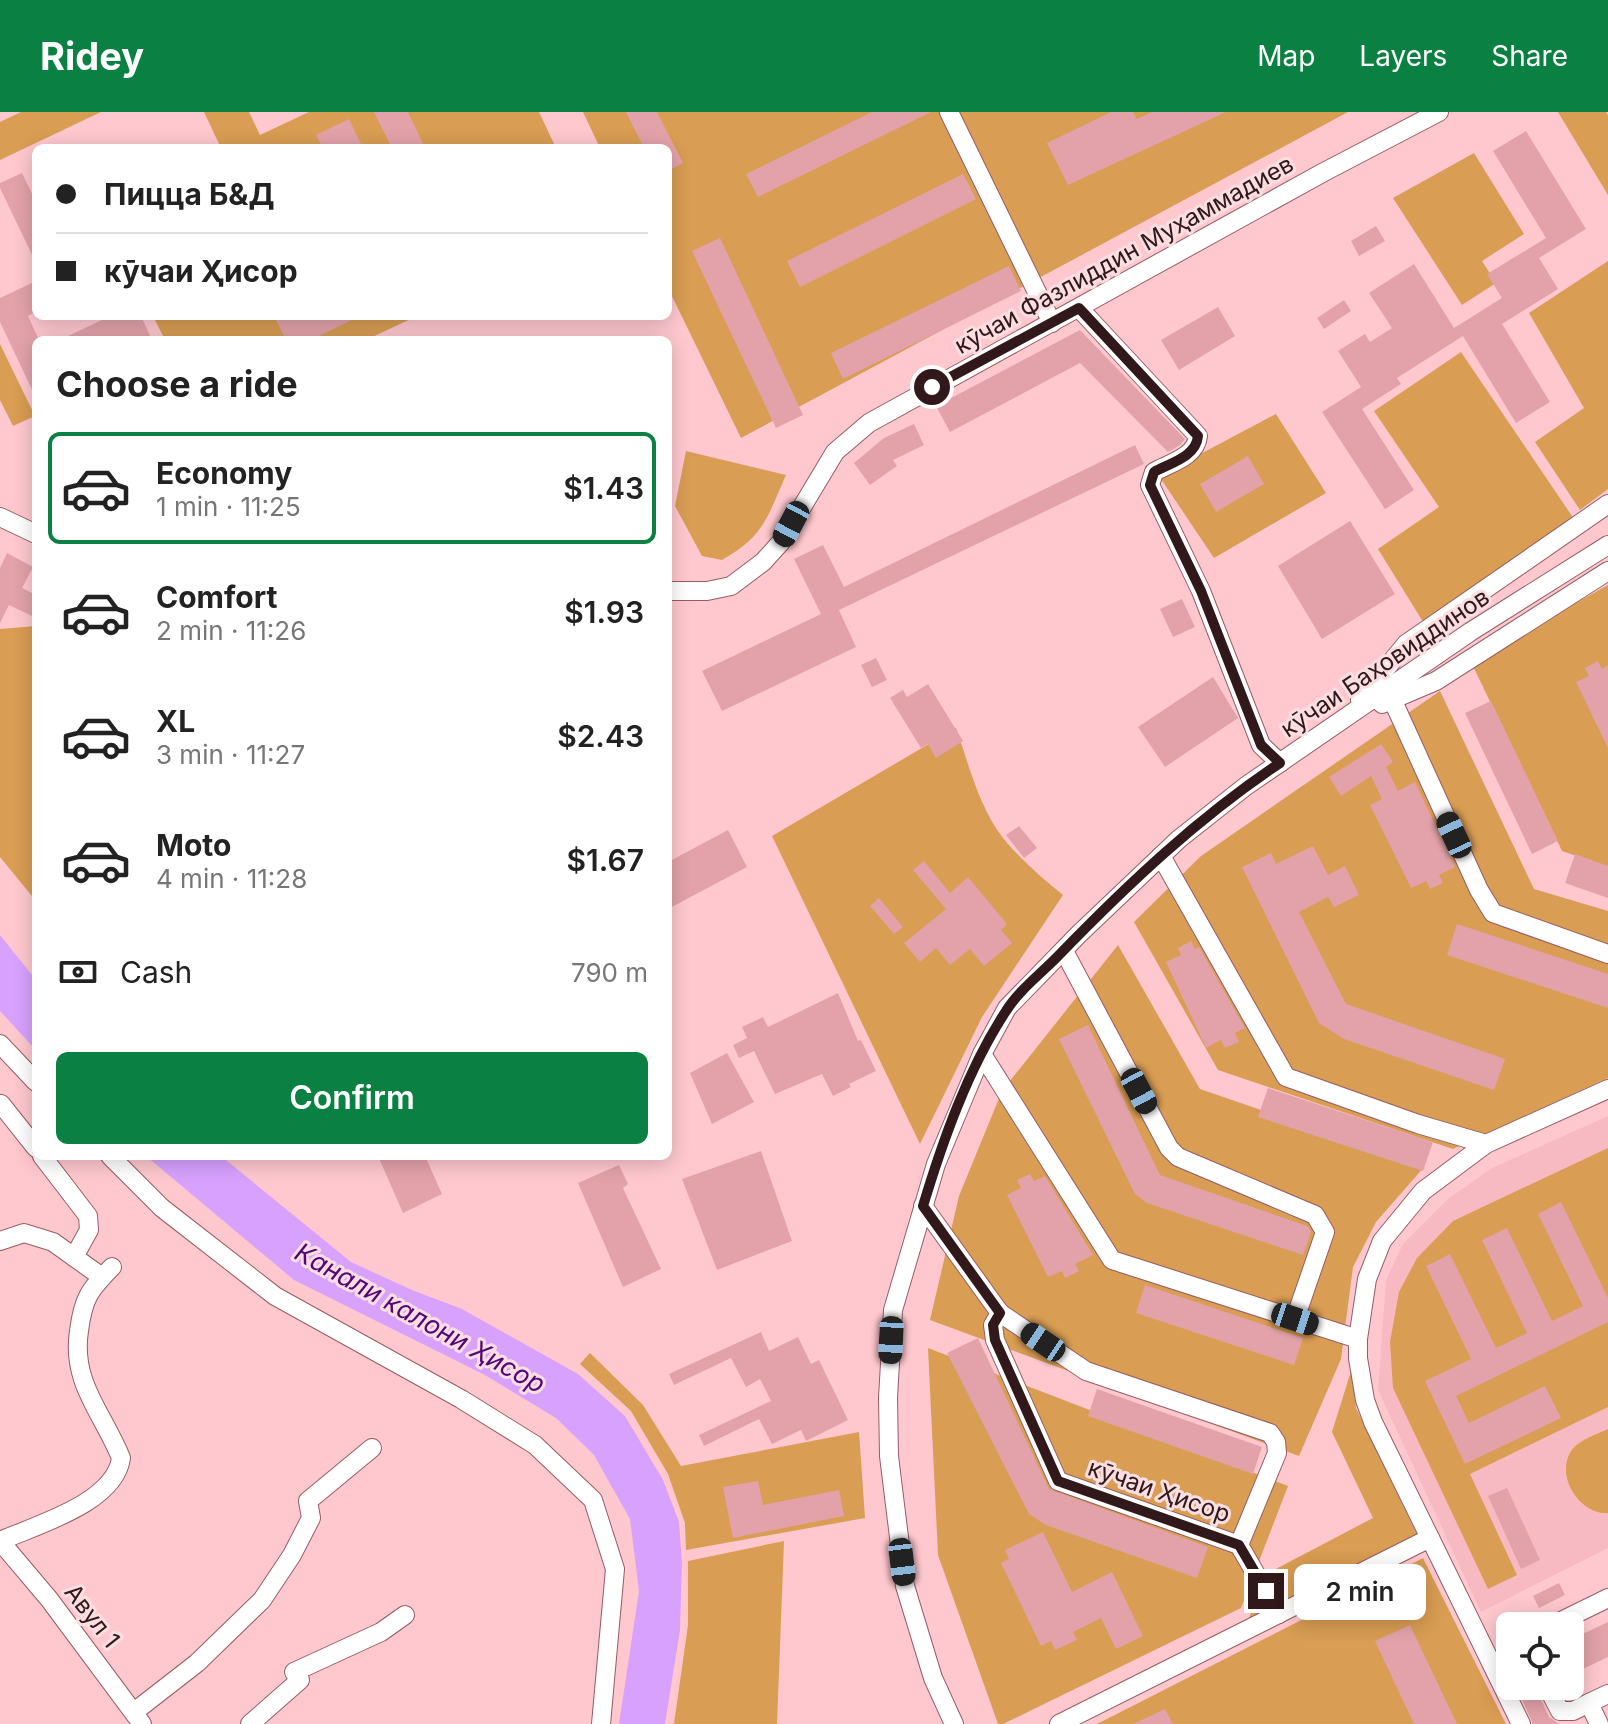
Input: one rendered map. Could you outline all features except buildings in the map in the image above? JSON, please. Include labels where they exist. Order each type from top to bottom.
[{"type":"street","points":[[949,112],[1052,323]]},
{"type":"street","name":"кӯчаи Фазлиддин Муҳаммадиев","points":[[672,591],[707,591],[731,586],[763,562],[781,542],[835,452],[869,423],[1324,172],[1439,112]]},
{"type":"street","points":[[1079,308],[1198,436],[1192,452],[1154,472],[1150,485],[1201,591],[1261,745],[1280,763]]},
{"type":"street","points":[[1343,720],[1406,644],[1608,504]]},
{"type":"street","points":[[0,517],[32,532]]},
{"type":"street","name":"кӯчаи Баҳовиддинов","points":[[954,1724],[933,1678],[905,1586],[889,1456],[888,1398],[893,1310],[936,1164],[982,1054],[1007,1008],[1161,856],[1246,786],[1470,632],[1608,545]]},
{"type":"street","points":[[1343,720],[1436,681],[1608,571]]},
{"type":"street","name":"кӯчаи Баҳовиддинов","points":[[1392,699],[1479,890],[1493,913],[1608,954]]},
{"type":"street","points":[[1161,856],[1286,1077],[1418,1124],[1486,1144]]},
{"type":"street","points":[[1064,951],[1169,1148],[1178,1157],[1315,1215],[1321,1223],[1325,1232],[1295,1319]]},
{"type":"street","points":[[0,1044],[32,1078]]},
{"type":"street","points":[[982,1054],[1112,1260],[1358,1339]]},
{"type":"street","points":[[1521,1724],[1373,1422],[1365,1400],[1358,1339],[1367,1279],[1382,1241],[1423,1191],[1486,1144],[1608,1089]]},
{"type":"street","points":[[1,1104],[32,1143]]},
{"type":"street","points":[[45,1160],[88,1216],[89,1230],[74,1257]]},
{"type":"street","points":[[114,1160],[162,1208],[275,1296],[461,1399],[535,1445],[593,1500],[615,1569],[601,1724]]},
{"type":"street","points":[[923,1206],[1000,1313],[1086,1371],[1270,1433],[1276,1442],[1277,1453],[1239,1545]]},
{"type":"street","points":[[0,1241],[24,1233],[53,1242],[74,1257],[107,1272],[90,1289],[85,1300],[77,1358],[89,1395],[121,1458],[115,1477],[86,1503],[0,1541]]},
{"type":"street","name":"кӯчаи Ҳисор","points":[[1000,1313],[993,1325],[995,1340],[1058,1481],[1239,1545],[1279,1614]]},
{"type":"street","points":[[138,1718],[262,1600],[292,1555],[311,1518],[308,1501],[372,1448]]},
{"type":"street","points":[[1059,1724],[1094,1716],[1279,1614],[1430,1538]]},
{"type":"street","name":"Авул 1","points":[[0,1541],[49,1599],[138,1718]]},
{"type":"street","points":[[1580,1612],[1608,1598]]},
{"type":"street","points":[[250,1724],[300,1680],[294,1672],[381,1632],[405,1615]]},
{"type":"street","points":[[1554,1700],[1560,1711],[1573,1711],[1608,1694]]},
{"type":"street","points":[[1589,1703],[1599,1724]]},
{"type":"shaded area","points":[[21,112],[101,112],[0,160],[0,122]]},
{"type":"shaded area","points":[[204,112],[249,112],[260,135],[309,112],[539,112],[554,144],[219,144]]},
{"type":"shaded area","points":[[583,112],[1348,112],[741,438],[672,296],[672,144],[598,144]]},
{"type":"shaded area","points":[[1558,112],[1606,112],[1608,115],[1608,195]]},
{"type":"shaded area","points":[[1474,153],[1524,234],[1482,261],[1496,283],[1462,305],[1393,198]]},
{"type":"shaded area","points":[[1608,261],[1608,489],[1580,510],[1535,442],[1584,408],[1529,313]]},
{"type":"shaded area","points":[[155,320],[408,320],[374,336],[163,336]]},
{"type":"shaded area","points":[[0,344],[32,410],[32,417],[13,426],[0,400]]},
{"type":"shaded area","points":[[1461,352],[1574,519],[1425,625],[1378,549],[1439,507],[1374,411]]},
{"type":"shaded area","points":[[1276,414],[1326,493],[1214,558],[1159,476]]},
{"type":"shaded area","points":[[686,451],[786,475],[763,525],[747,543],[722,560],[702,556],[675,506]]},
{"type":"shaded area","points":[[1608,585],[1608,867],[1562,851],[1471,662]]},
{"type":"shaded area","points":[[32,626],[32,896],[0,857],[0,629]]},
{"type":"shaded area","points":[[1440,691],[1534,889],[1608,911],[1608,1078],[1453,1149],[1218,1070],[1134,922],[1201,856]]},
{"type":"shaded area","points":[[956,728],[975,785],[995,826],[1024,861],[1063,895],[982,1017],[920,1144],[772,836]]},
{"type":"shaded area","points":[[1118,945],[1200,1089],[1425,1166],[1376,1222],[1353,1267],[1341,1359],[1299,1456],[930,1320],[959,1196],[1002,1091]]},
{"type":"shaded area","points":[[1608,1116],[1608,1548],[1481,1612],[1378,1390],[1386,1280],[1403,1244],[1448,1199],[1492,1168]]},
{"type":"shaded area","points":[[1608,1148],[1608,1407],[1470,1474],[1517,1575],[1488,1589],[1393,1388],[1390,1342],[1399,1292],[1417,1258],[1453,1221]]},
{"type":"shaded area","points":[[928,1348],[1288,1486],[1241,1608],[998,1724],[938,1555]]},
{"type":"shaded area","points":[[590,1353],[643,1405],[681,1466],[859,1432],[865,1518],[686,1550],[685,1523],[668,1474],[631,1411],[580,1364]]},
{"type":"shaded area","points":[[1352,1368],[1356,1408],[1417,1534],[1249,1618],[1266,1574],[1373,1518],[1332,1432]]},
{"type":"shaded area","points":[[1608,1429],[1608,1513],[1598,1512],[1580,1501],[1566,1473],[1573,1448]]},
{"type":"shaded area","points":[[784,1541],[777,1724],[674,1724],[688,1625],[688,1561]]},
{"type":"shaded area","points":[[1423,1558],[1506,1724],[1097,1724]]},
{"type":"water","points":[[0,935],[32,975],[32,1046],[0,1011]]},
{"type":"water","name":"Канали калони Ҳисор","points":[[151,1160],[226,1160],[351,1262],[462,1309],[578,1374],[625,1416],[663,1480],[679,1522],[682,1563],[680,1630],[665,1724],[619,1724],[639,1591],[630,1519],[594,1455],[556,1418],[485,1375],[294,1280]]},
{"type":"route","points":[[932,387],[1079,308],[1198,436],[1192,452],[1154,472],[1150,485],[1201,591],[1261,745],[1280,763],[1179,839],[1007,1008],[965,1092],[923,1206],[1000,1313],[993,1325],[995,1340],[1058,1481],[1239,1545],[1266,1591]]}]
